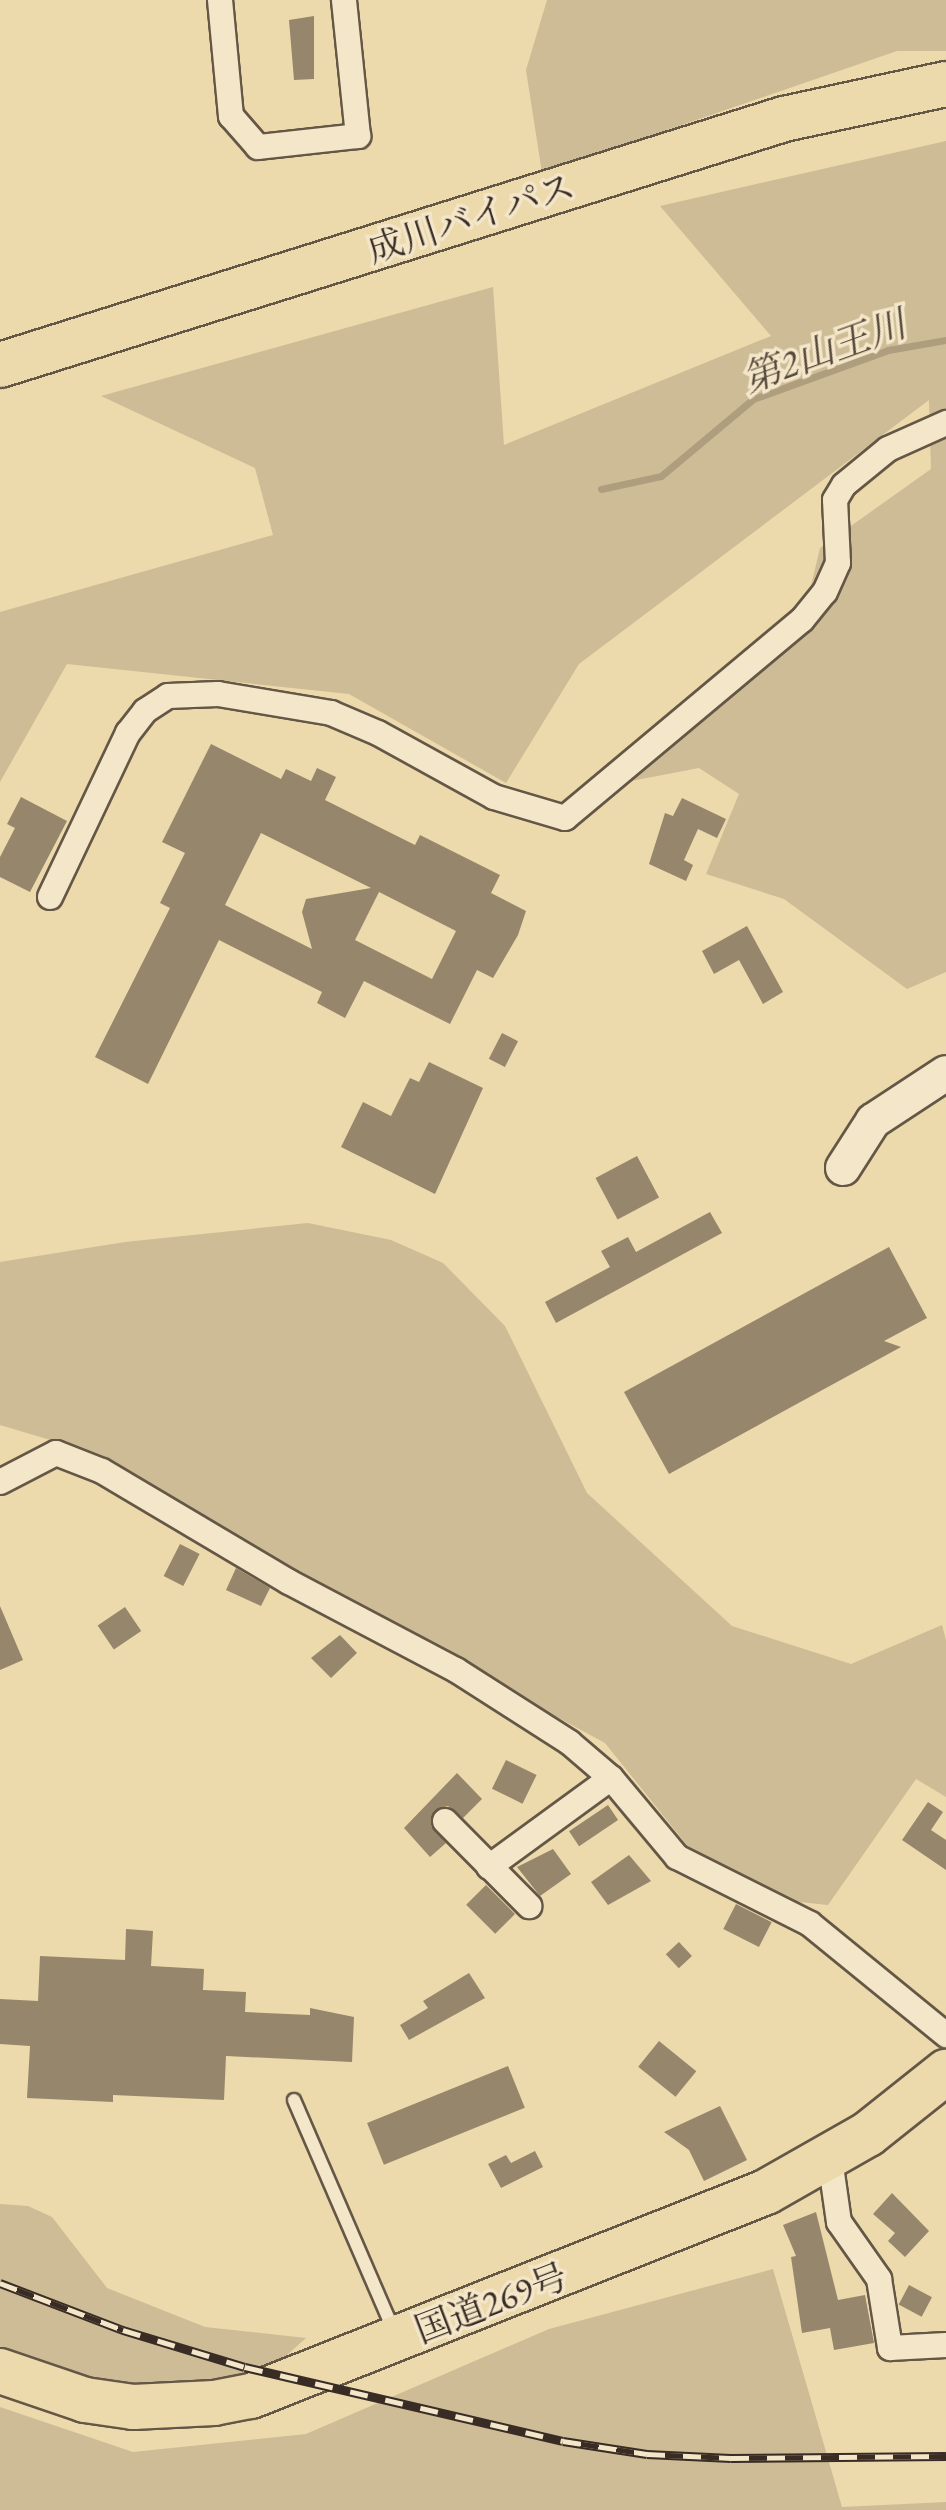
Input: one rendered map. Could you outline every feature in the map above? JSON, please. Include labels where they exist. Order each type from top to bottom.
[{"type":"highway","name":"成川バイパス","points":[[0,365],[784,119],[946,84]]},
{"type":"highway","name":"国道269号","points":[[0,2371],[85,2400],[133,2407],[214,2403],[251,2396],[644,2244],[830,2159],[946,2072]]},
{"type":"street","points":[[220,0],[231,116],[258,147],[358,136],[344,0]]},
{"type":"street","points":[[50,897],[128,733],[145,711],[168,696],[218,694],[331,713],[378,733],[494,797],[565,818],[802,620],[825,592],[838,563],[835,500],[844,485],[888,449],[946,423]]},
{"type":"street","points":[[843,1168],[873,1121],[946,1073]]},
{"type":"street","points":[[0,1482],[56,1453],[102,1471],[289,1582],[456,1670],[570,1743],[611,1778],[677,1857],[810,1924],[946,2035]]},
{"type":"street","points":[[489,1867],[611,1778]]},
{"type":"street","points":[[445,1821],[529,1906]]},
{"type":"street","points":[[830,2159],[839,2222],[879,2279],[890,2348],[946,2345]]},
{"type":"lane","points":[[294,2100],[397,2338]]},
{"type":"shaded area","points":[[547,0],[946,0],[946,51],[897,51],[542,173],[526,70]]},
{"type":"shaded area","points":[[946,141],[946,972],[907,989],[784,899],[706,874],[739,794],[699,768],[631,781],[628,763],[806,607],[820,548],[931,469],[929,400],[579,664],[506,783],[349,694],[67,664],[0,782],[0,612],[273,535],[255,468],[101,396],[493,287],[504,445],[771,336],[660,206]]},
{"type":"shaded area","points":[[308,1223],[391,1240],[443,1263],[505,1326],[587,1493],[732,1626],[851,1664],[942,1625],[946,1640],[946,1797],[916,1779],[828,1905],[771,1899],[698,1859],[605,1743],[350,1605],[94,1453],[0,1425],[0,1262],[125,1242]]},
{"type":"shaded area","points":[[0,2204],[28,2206],[52,2217],[107,2288],[205,2327],[306,2338],[277,2364],[254,2375],[197,2390],[102,2384],[0,2350]]},
{"type":"shaded area","points":[[773,2269],[842,2507],[946,2502],[946,2510],[0,2510],[0,2407],[133,2452],[306,2434],[549,2329]]},
{"type":"building","points":[[314,16],[314,79],[294,80],[289,20]]},
{"type":"building","points":[[211,744],[281,779],[286,769],[311,781],[317,768],[336,777],[325,800],[415,845],[420,835],[500,875],[491,893],[526,911],[518,935],[493,978],[477,970],[450,1024],[364,981],[345,1018],[317,1003],[322,992],[219,940],[148,1084],[95,1057],[170,908],[160,903],[185,853],[162,842]],"holes":[[[261,833],[371,888],[306,899],[302,912],[312,949],[225,905]],[[379,892],[456,931],[432,979],[355,940]]]},
{"type":"building","points":[[21,797],[67,821],[30,892],[0,877],[0,857],[15,828],[7,824]]},
{"type":"building","points":[[682,798],[726,819],[717,838],[698,829],[684,860],[693,865],[686,881],[649,864],[665,813],[673,816]]},
{"type":"building","points":[[747,926],[783,992],[763,1004],[739,960],[714,974],[702,951]]},
{"type":"building","points":[[502,1033],[518,1041],[505,1067],[489,1059]]},
{"type":"building","points":[[429,1062],[483,1088],[435,1194],[341,1147],[363,1102],[391,1116],[410,1078],[419,1082]]},
{"type":"building","points":[[637,1156],[659,1197],[618,1220],[596,1178]]},
{"type":"building","points":[[710,1212],[722,1233],[556,1323],[545,1302],[610,1267],[601,1251],[628,1237],[636,1252]]},
{"type":"building","points":[[889,1247],[927,1318],[884,1341],[901,1347],[669,1474],[624,1392]]},
{"type":"building","points":[[180,1544],[200,1554],[183,1586],[164,1576]]},
{"type":"building","points":[[236,1568],[270,1588],[261,1606],[226,1590]]},
{"type":"building","points":[[0,1606],[23,1660],[0,1670]]},
{"type":"building","points":[[125,1607],[141,1631],[114,1649],[98,1625]]},
{"type":"building","points":[[340,1635],[357,1653],[331,1678],[311,1658]]},
{"type":"building","points":[[506,1760],[537,1775],[523,1804],[492,1789]]},
{"type":"building","points":[[457,1773],[482,1799],[463,1818],[448,1806],[434,1811],[431,1826],[446,1843],[430,1857],[404,1828]]},
{"type":"building","points":[[928,1802],[943,1812],[931,1830],[946,1840],[946,1870],[902,1840]]},
{"type":"building","points":[[608,1805],[618,1820],[579,1846],[569,1831]]},
{"type":"building","points":[[553,1849],[571,1874],[540,1896],[517,1867]]},
{"type":"building","points":[[629,1855],[651,1881],[608,1905],[591,1882]]},
{"type":"building","points":[[486,1885],[515,1914],[495,1934],[466,1905]]},
{"type":"building","points":[[736,1904],[772,1922],[759,1947],[723,1929]]},
{"type":"building","points":[[126,1929],[153,1931],[151,1966],[204,1969],[203,1990],[246,1992],[245,2012],[310,2015],[310,2008],[354,2017],[352,2062],[226,2056],[224,2100],[113,2095],[113,2102],[27,2098],[30,2046],[0,2044],[0,1999],[38,2001],[40,1956],[125,1960]]},
{"type":"building","points":[[679,1942],[692,1956],[679,1968],[666,1954]]},
{"type":"building","points":[[469,1973],[485,1998],[409,2040],[400,2025],[428,2008],[423,2001]]},
{"type":"building","points":[[659,2041],[696,2071],[676,2097],[638,2067]]},
{"type":"building","points":[[508,2066],[525,2108],[384,2165],[367,2123]]},
{"type":"building","points":[[720,2106],[747,2160],[704,2181],[689,2150],[664,2132]]},
{"type":"building","points":[[535,2151],[543,2167],[501,2188],[488,2164],[506,2155],[511,2163]]},
{"type":"building","points":[[892,2193],[929,2231],[905,2257],[888,2241],[895,2233],[873,2214]]},
{"type":"building","points":[[816,2212],[838,2300],[865,2295],[874,2343],[834,2350],[830,2328],[802,2333],[791,2257],[796,2256],[783,2225]]},
{"type":"building","points":[[909,2285],[932,2297],[922,2317],[899,2304]]},
{"type":"waterway","name":"第2山王川","points":[[601,489],[661,476],[753,399],[888,350],[946,340]]},
{"type":"railway","points":[[0,2283],[123,2330],[245,2367],[563,2441],[647,2454],[731,2458],[946,2456]]}]
